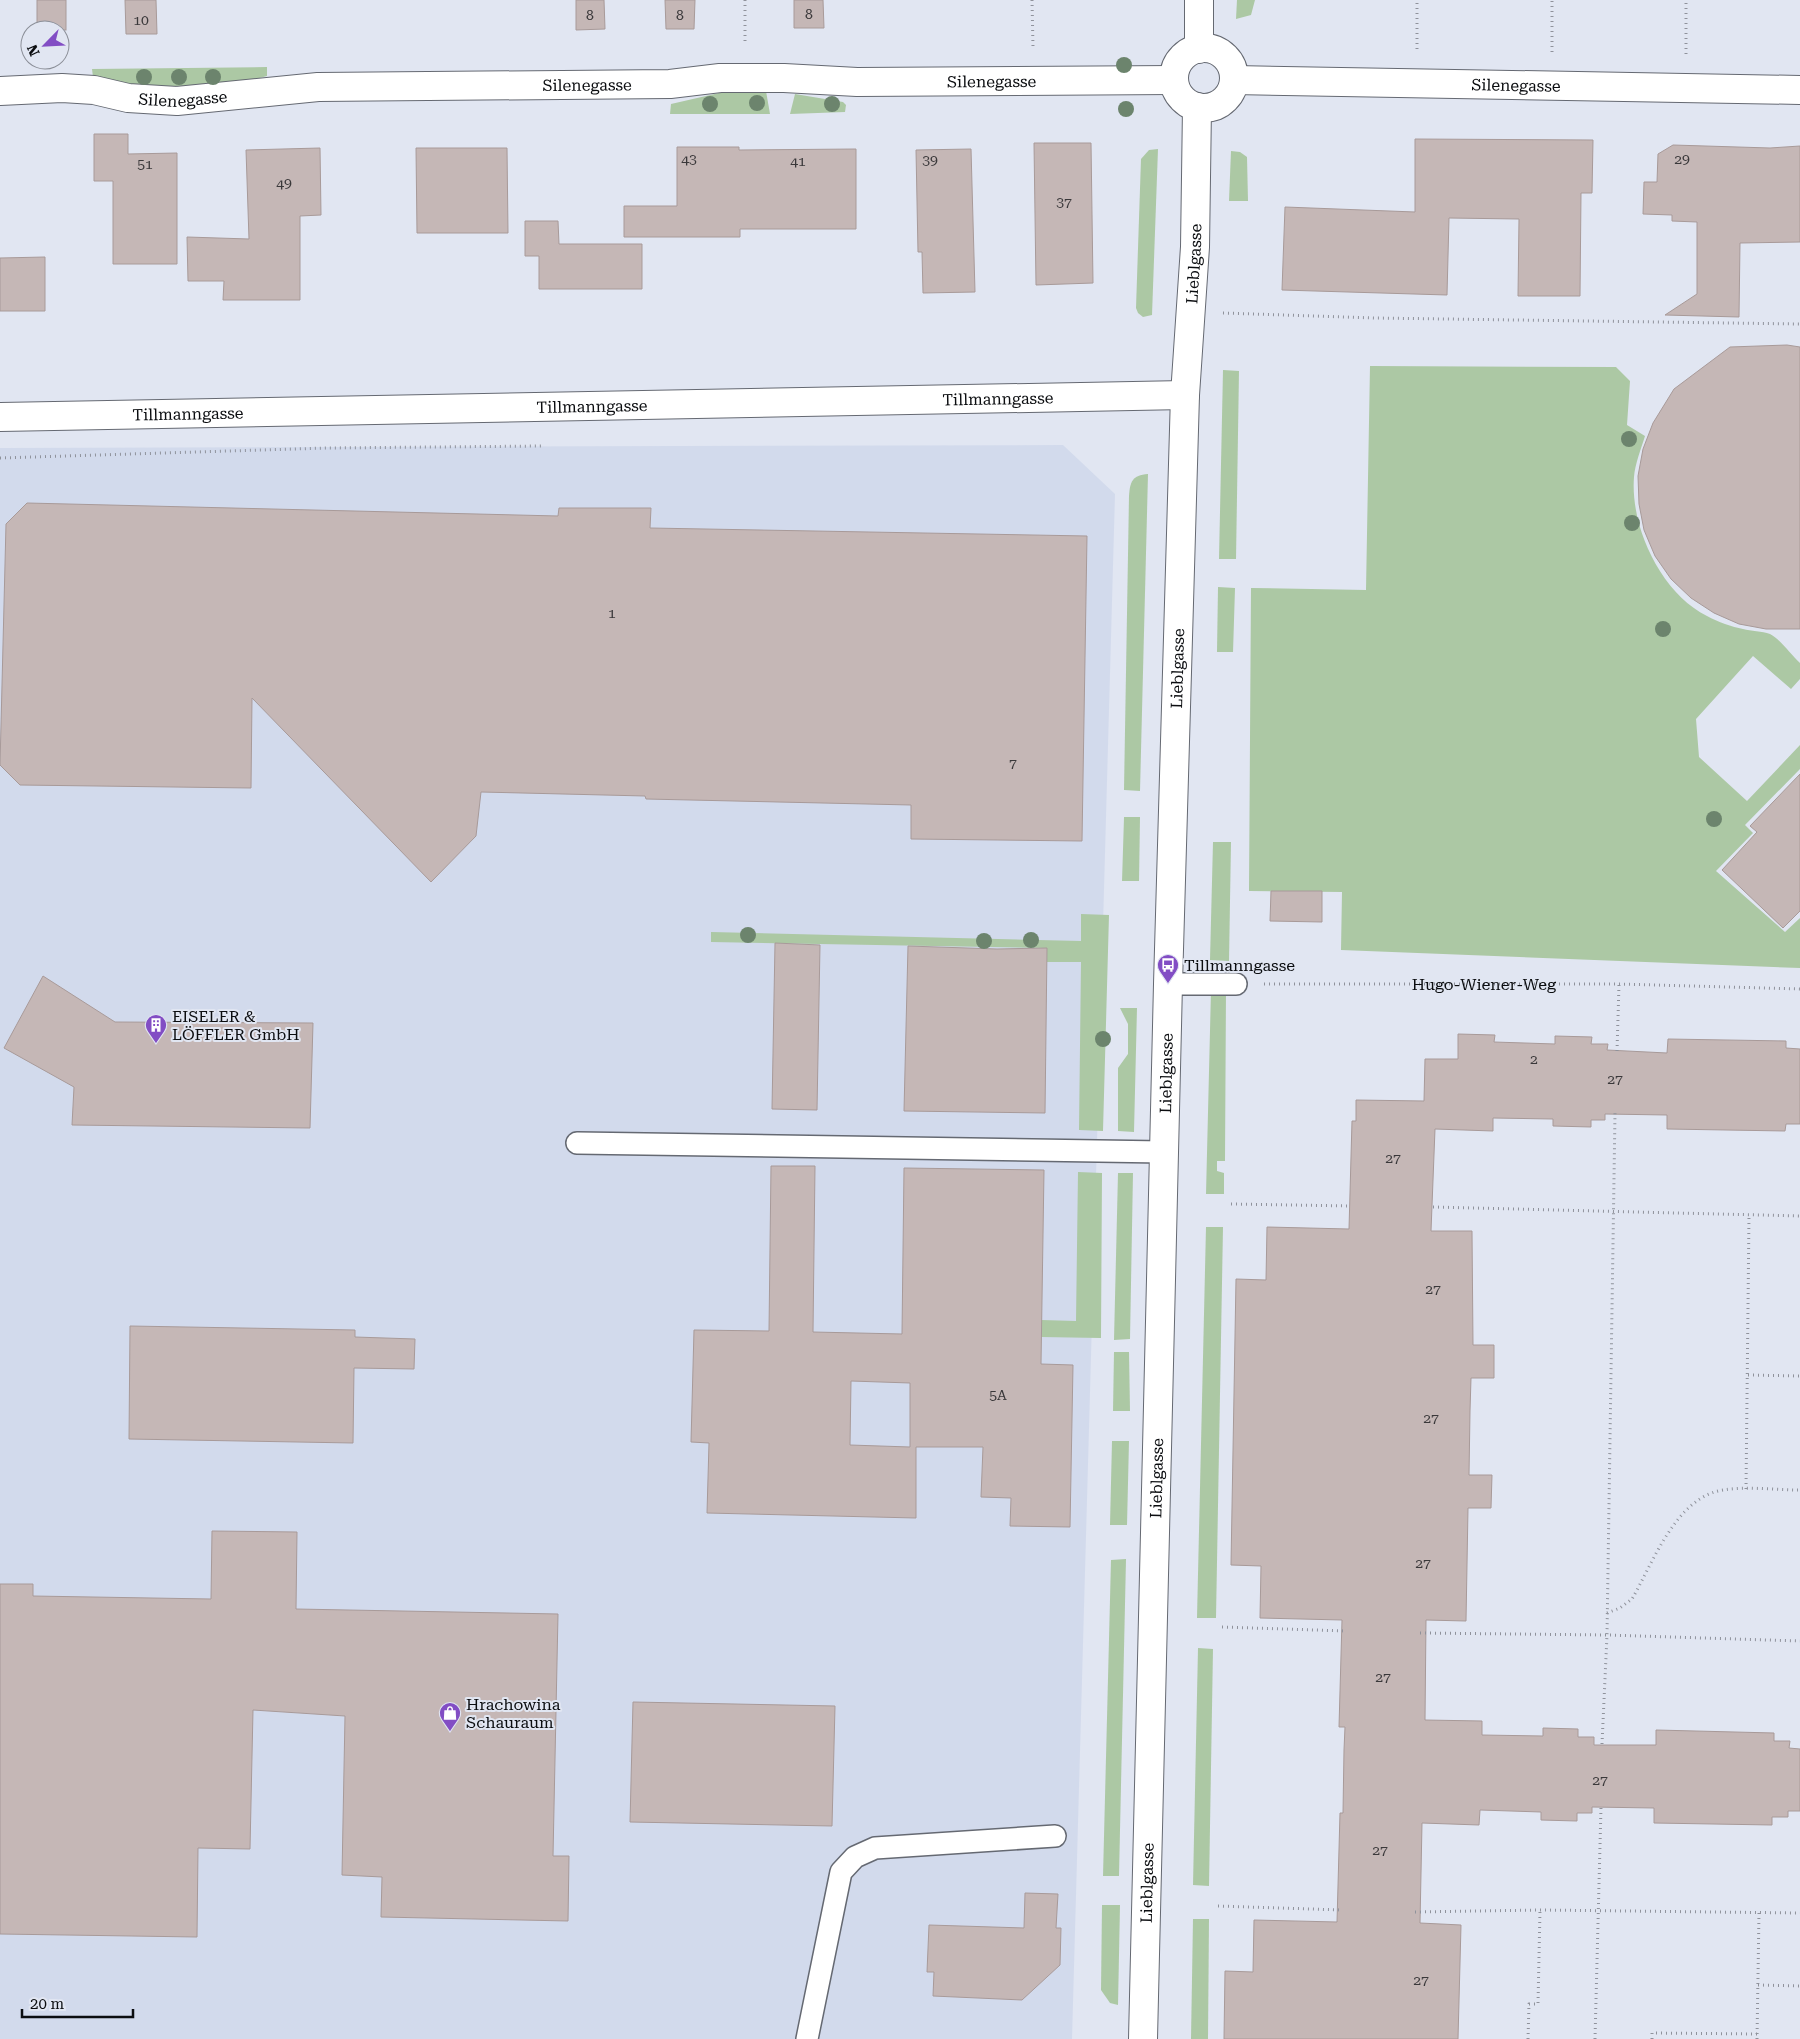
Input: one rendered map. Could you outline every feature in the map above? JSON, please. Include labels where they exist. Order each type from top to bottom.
[{"type":"street","points":[[1199,0],[1199,49]]},
{"type":"street","points":[[1199,49],[1210,49],[1220,53],[1228,60],[1233,70],[1234,80],[1226,99],[1208,108],[1197,107],[1181,97],[1174,80],[1176,69],[1181,60],[1199,49]]},
{"type":"street","name":"Silenegasse","points":[[0,91],[62,88],[94,90],[128,98],[177,101],[318,87],[670,84],[720,78],[784,78],[857,82],[1174,80]]},
{"type":"street","name":"Silenegasse","points":[[1234,80],[1800,90]]},
{"type":"street","name":"Lieblgasse","points":[[1143,2039],[1168,984],[1185,395],[1195,247],[1197,107]]},
{"type":"street","name":"Tillmanngasse","points":[[0,417],[1185,395]]},
{"type":"lane","points":[[1168,984],[1236,984]]},
{"type":"lane","points":[[576,1143],[1164,1152]]},
{"type":"lane","points":[[807,2039],[841,1872],[855,1857],[875,1848],[1055,1836]]},
{"type":"path","points":[[744,0],[745,48]]},
{"type":"path","points":[[1032,0],[1033,55]]},
{"type":"path","points":[[1416,55],[1417,0]]},
{"type":"path","points":[[1552,0],[1552,56]]},
{"type":"path","points":[[1686,0],[1686,58]]},
{"type":"path","points":[[1192,312],[1375,318],[1800,324]]},
{"type":"path","points":[[0,458],[327,448],[541,446]]},
{"type":"path","name":"Hugo-Wiener-Weg","points":[[1236,984],[1619,984],[1800,988]]},
{"type":"path","points":[[1617,1051],[1619,984]]},
{"type":"path","points":[[1602,1744],[1607,1613],[1615,1113]]},
{"type":"path","points":[[1231,1204],[1350,1206]]},
{"type":"path","points":[[1433,1207],[1800,1216]]},
{"type":"path","points":[[1746,1489],[1749,1215]]},
{"type":"path","points":[[1748,1376],[1800,1376]]},
{"type":"path","points":[[1607,1613],[1620,1608],[1632,1599],[1680,1514],[1699,1499],[1722,1490],[1800,1490]]},
{"type":"path","points":[[1222,1628],[1346,1631]]},
{"type":"path","points":[[1420,1633],[1606,1635],[1800,1641]]},
{"type":"path","points":[[1595,2039],[1601,1807]]},
{"type":"path","points":[[1218,1906],[1342,1910]]},
{"type":"path","points":[[1528,2039],[1529,2004],[1538,2004],[1540,1910]]},
{"type":"path","points":[[1415,1912],[1597,1910],[1800,1913]]},
{"type":"path","points":[[1757,2039],[1759,1912]]},
{"type":"path","points":[[1758,1985],[1800,1986]]},
{"type":"path","points":[[1652,2039],[1652,2033],[1757,2034]]},
{"type":"shaded area","points":[[1063,445],[1115,494],[1072,2039],[0,2039],[0,448]]},
{"type":"green space","points":[[1237,0],[1255,0],[1251,15],[1236,19]]},
{"type":"green space","points":[[267,67],[267,76],[248,81],[157,90],[93,77],[92,69]]},
{"type":"green space","points":[[766,91],[770,114],[670,114],[671,104],[719,93]]},
{"type":"green space","points":[[795,94],[843,102],[846,105],[845,112],[790,114]]},
{"type":"green space","points":[[1158,149],[1152,315],[1143,317],[1136,308],[1141,159],[1149,150]]},
{"type":"green space","points":[[1231,151],[1240,152],[1247,157],[1248,201],[1229,201]]},
{"type":"green space","points":[[1370,366],[1616,367],[1630,381],[1627,425],[1645,436],[1634,477],[1634,496],[1637,517],[1652,557],[1676,592],[1690,605],[1707,616],[1725,624],[1770,634],[1800,663],[1800,679],[1791,689],[1753,656],[1696,719],[1699,757],[1747,801],[1800,745],[1800,769],[1745,825],[1753,833],[1716,871],[1785,932],[1800,918],[1800,968],[1341,950],[1342,892],[1249,891],[1251,588],[1366,590]]},
{"type":"green space","points":[[1223,370],[1239,371],[1236,559],[1219,559]]},
{"type":"green space","points":[[1148,474],[1140,791],[1124,790],[1129,496],[1133,480],[1138,476]]},
{"type":"green space","points":[[1218,587],[1235,588],[1233,652],[1217,652]]},
{"type":"green space","points":[[1124,817],[1140,817],[1139,881],[1122,881]]},
{"type":"green space","points":[[1213,842],[1231,842],[1229,961],[1210,960]]},
{"type":"green space","points":[[1081,914],[1109,915],[1103,1131],[1079,1130],[1081,962],[1047,962],[1047,948],[711,942],[711,932],[1081,941]]},
{"type":"green space","points":[[1211,990],[1226,990],[1225,1161],[1217,1161],[1217,1171],[1224,1173],[1224,1194],[1206,1194]]},
{"type":"green space","points":[[1120,1008],[1137,1008],[1134,1132],[1118,1131],[1118,1068],[1128,1054],[1128,1024]]},
{"type":"green space","points":[[1078,1172],[1102,1173],[1101,1338],[1041,1337],[1041,1320],[1076,1321]]},
{"type":"green space","points":[[1118,1173],[1133,1173],[1130,1339],[1114,1340]]},
{"type":"green space","points":[[1206,1227],[1223,1227],[1216,1618],[1197,1618]]},
{"type":"green space","points":[[1114,1352],[1129,1352],[1130,1411],[1113,1411]]},
{"type":"green space","points":[[1112,1441],[1129,1441],[1127,1525],[1110,1525]]},
{"type":"green space","points":[[1126,1559],[1119,1876],[1103,1876],[1111,1560]]},
{"type":"green space","points":[[1198,1648],[1213,1649],[1209,1886],[1193,1885]]},
{"type":"green space","points":[[1102,1905],[1120,1905],[1118,2005],[1110,2003],[1101,1990]]},
{"type":"green space","points":[[1193,1919],[1209,1919],[1208,2039],[1191,2039]]},
{"type":"building","points":[[37,0],[66,0],[66,20],[37,20]]},
{"type":"building","points":[[125,0],[156,0],[157,34],[126,34]]},
{"type":"building","points":[[576,0],[604,0],[605,29],[576,30]]},
{"type":"building","points":[[665,0],[695,0],[694,29],[666,29]]},
{"type":"building","points":[[794,0],[823,0],[824,28],[794,28]]},
{"type":"building","points":[[94,134],[128,134],[128,154],[177,153],[177,264],[113,264],[113,181],[94,181]]},
{"type":"building","points":[[1415,139],[1593,140],[1592,193],[1581,193],[1580,296],[1518,296],[1519,219],[1449,218],[1447,295],[1282,290],[1285,207],[1415,212]]},
{"type":"building","points":[[1034,143],[1091,143],[1093,283],[1036,285]]},
{"type":"building","points":[[1673,145],[1770,148],[1800,146],[1800,242],[1740,243],[1739,317],[1665,315],[1697,294],[1697,222],[1672,221],[1672,215],[1643,214],[1644,182],[1657,182],[1658,154]]},
{"type":"building","points":[[677,147],[739,147],[739,150],[856,149],[856,229],[740,229],[740,237],[624,237],[624,206],[677,206]]},
{"type":"building","points":[[320,148],[321,215],[300,216],[300,300],[223,300],[224,281],[188,281],[187,237],[249,239],[246,150]]},
{"type":"building","points":[[416,148],[507,148],[508,233],[417,233]]},
{"type":"building","points":[[971,149],[975,292],[923,293],[922,252],[918,252],[916,150]]},
{"type":"building","points":[[525,221],[558,221],[559,244],[642,244],[642,289],[539,289],[539,256],[525,256]]},
{"type":"building","points":[[45,257],[45,311],[0,311],[0,258]]},
{"type":"building","points":[[1787,345],[1800,347],[1800,629],[1766,629],[1739,624],[1714,613],[1691,598],[1671,579],[1655,556],[1644,530],[1639,504],[1638,476],[1643,449],[1653,423],[1674,389],[1730,347]]},
{"type":"building","points":[[27,503],[558,516],[559,508],[651,508],[650,528],[1087,536],[1082,841],[911,839],[911,805],[646,799],[645,796],[481,792],[476,836],[431,882],[252,698],[251,788],[20,785],[0,765],[6,524]]},
{"type":"building","points":[[1800,774],[1800,911],[1783,928],[1722,870],[1757,832],[1750,826]]},
{"type":"building","points":[[1271,891],[1322,891],[1322,922],[1270,921]]},
{"type":"building","points":[[775,943],[820,945],[817,1110],[772,1109]]},
{"type":"building","points":[[908,946],[997,949],[1047,948],[1045,1113],[904,1111]]},
{"type":"building","name":"EISELER & LÖFFLER GmbH","points":[[43,976],[115,1022],[313,1023],[310,1128],[72,1125],[74,1087],[4,1048]]},
{"type":"building","points":[[1458,1034],[1495,1035],[1494,1042],[1555,1044],[1555,1036],[1592,1037],[1591,1044],[1608,1044],[1607,1050],[1667,1053],[1668,1039],[1786,1041],[1786,1048],[1800,1049],[1800,1124],[1786,1124],[1785,1131],[1667,1129],[1667,1115],[1605,1114],[1605,1120],[1591,1120],[1591,1127],[1553,1126],[1553,1119],[1493,1118],[1493,1131],[1435,1129],[1431,1231],[1472,1231],[1473,1345],[1494,1345],[1494,1378],[1471,1378],[1470,1411],[1469,1475],[1492,1475],[1491,1508],[1468,1508],[1466,1621],[1426,1620],[1425,1720],[1482,1721],[1482,1735],[1543,1736],[1543,1728],[1578,1729],[1578,1737],[1594,1737],[1594,1745],[1656,1745],[1656,1730],[1774,1733],[1774,1741],[1790,1741],[1789,1748],[1800,1749],[1800,1811],[1788,1811],[1788,1817],[1772,1817],[1772,1825],[1654,1823],[1654,1808],[1592,1807],[1592,1813],[1577,1813],[1577,1821],[1541,1820],[1541,1812],[1480,1810],[1479,1825],[1422,1823],[1420,1923],[1461,1925],[1458,2039],[1224,2039],[1225,1971],[1253,1972],[1254,1920],[1337,1922],[1340,1813],[1343,1813],[1345,1727],[1339,1727],[1342,1620],[1260,1618],[1261,1566],[1231,1565],[1236,1279],[1266,1280],[1267,1227],[1349,1229],[1352,1121],[1356,1121],[1356,1100],[1424,1101],[1425,1059],[1458,1059]]},
{"type":"building","points":[[771,1166],[815,1166],[813,1332],[902,1334],[904,1168],[1044,1170],[1041,1364],[1073,1365],[1070,1527],[1010,1526],[1011,1498],[981,1497],[983,1447],[916,1447],[916,1518],[707,1513],[709,1443],[691,1442],[694,1330],[769,1331]],"holes":[[[851,1381],[910,1383],[910,1447],[850,1445]]]},
{"type":"building","points":[[130,1326],[355,1330],[355,1337],[415,1339],[414,1369],[354,1368],[353,1443],[129,1439]]},
{"type":"building","points":[[212,1531],[297,1532],[296,1609],[558,1614],[553,1856],[569,1856],[568,1921],[381,1917],[382,1877],[342,1875],[345,1716],[253,1710],[250,1849],[198,1848],[197,1937],[0,1934],[0,1584],[33,1584],[33,1596],[211,1599]]},
{"type":"building","points":[[633,1702],[835,1706],[832,1826],[630,1822]]},
{"type":"building","points":[[1025,1893],[1058,1894],[1056,1928],[1061,1928],[1060,1965],[1022,2000],[933,1996],[934,1972],[927,1972],[929,1925],[1024,1928]]},
{"type":"place","name":"Tillmanngasse","points":[[1168,984]]},
{"type":"place","name":"EISELER & LÖFFLER GmbH","points":[[156,1044]]},
{"type":"place","name":"Hrachowina Schauraum","points":[[450,1732]]}]
